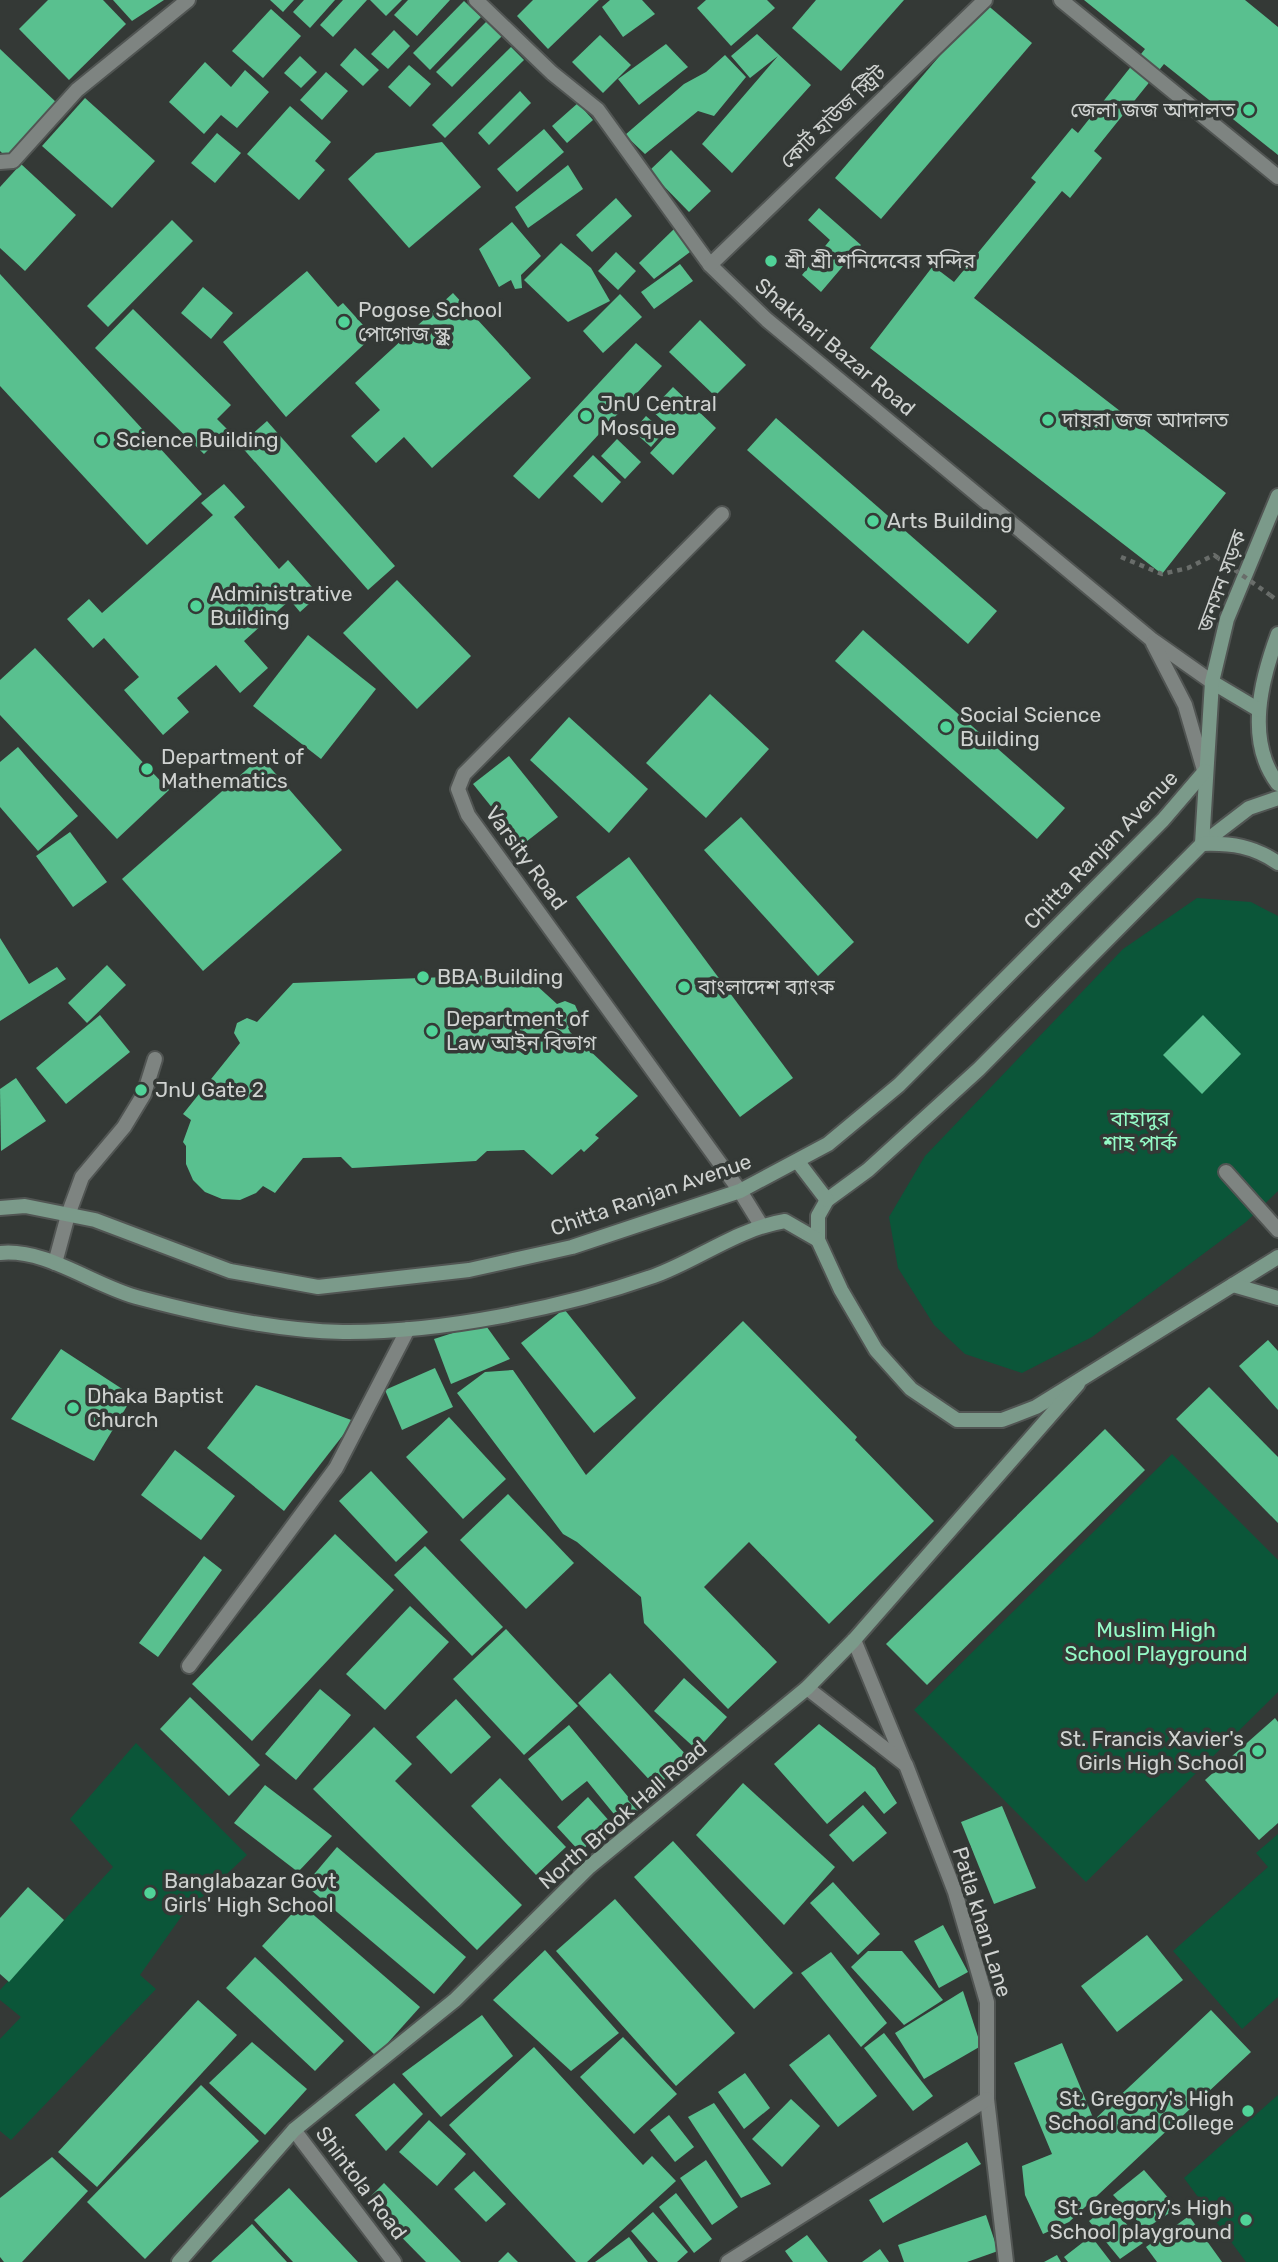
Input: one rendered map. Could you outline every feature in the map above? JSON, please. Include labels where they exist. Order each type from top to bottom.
[{"type":"main road","name":"জনসন সড়ক","points":[[1212,682],[1227,619],[1278,496]]},
{"type":"main road","points":[[1278,634],[1264,672],[1259,710],[1261,748],[1278,784]]},
{"type":"main road","points":[[1212,682],[1259,710]]},
{"type":"main road","name":"Chitta Ranjan Avenue","points":[[0,1208],[25,1206],[68,1214],[119,1228],[230,1271],[262,1279],[318,1287],[469,1269],[572,1248],[740,1191],[828,1144],[899,1085],[1163,820],[1205,771],[1212,682]]},
{"type":"main road","points":[[1202,844],[1205,771]]},
{"type":"main road","points":[[1278,799],[1249,808],[1202,844],[979,1069],[867,1170],[827,1200],[818,1216],[818,1240],[841,1290],[876,1350],[911,1390],[957,1420],[1002,1420],[1037,1407],[1078,1384],[1278,1257]]},
{"type":"main road","points":[[1202,844],[1236,843],[1278,863]]},
{"type":"main road","points":[[798,1162],[827,1200]]},
{"type":"main road","points":[[0,1253],[55,1263],[137,1298],[268,1324],[342,1332],[408,1329],[558,1306],[656,1275],[761,1225],[785,1221],[818,1240]]},
{"type":"main road","points":[[1233,1285],[1278,1298]]},
{"type":"main road","name":"North Brook Hall Road","points":[[179,2262],[294,2130],[455,2000],[589,1867],[807,1688],[854,1640],[1078,1384]]},
{"type":"street","points":[[0,162],[13,161],[77,90],[188,0]]},
{"type":"street","name":"Shakhari Bazar Road","points":[[476,0],[552,73],[598,110],[709,265],[767,320],[1151,639],[1212,682]]},
{"type":"street","name":"কোর্ট হাউজ স্ট্রিট","points":[[709,265],[985,0]]},
{"type":"street","points":[[1062,0],[1278,177]]},
{"type":"street","name":"Varsity Road","points":[[722,514],[464,774],[458,789],[468,815],[740,1191],[761,1225]]},
{"type":"street","points":[[1151,639],[1185,705],[1205,771]]},
{"type":"street","points":[[55,1263],[68,1214],[82,1177],[124,1126],[144,1094],[155,1059]]},
{"type":"street","points":[[1226,1172],[1278,1230]]},
{"type":"street","points":[[189,1666],[336,1468],[408,1329]]},
{"type":"street","name":"Patla khan Lane","points":[[854,1640],[955,1892],[987,2002],[987,2099],[1006,2262]]},
{"type":"street","points":[[807,1688],[906,1766]]},
{"type":"street","points":[[729,2262],[987,2099]]},
{"type":"street","name":"Shintola Road","points":[[294,2130],[394,2262]]},
{"type":"path","points":[[1121,557],[1163,574],[1188,568],[1214,555],[1278,601]]},
{"type":"green space","name":"বাহাদুর শাহ পার্ক","points":[[1197,898],[1251,902],[1278,916],[1278,1191],[1246,1222],[1092,1337],[1022,1373],[965,1354],[934,1325],[898,1268],[889,1217],[925,1156],[1123,949]]},
{"type":"green space","name":"Muslim High School Playground","points":[[1172,1454],[1278,1560],[1278,1692],[1086,1882],[914,1710]]},
{"type":"green space","points":[[136,1743],[247,1855],[181,1917],[140,1975],[156,1989],[11,2140],[0,2131],[0,2039],[21,2017],[0,2000],[0,1990],[113,1867],[70,1819]]},
{"type":"green space","points":[[1278,1834],[1278,1997],[1242,2029],[1173,1951],[1268,1867],[1256,1853]]},
{"type":"green space","name":"St. Gregory's High School playground","points":[[1278,2095],[1278,2262],[1246,2262],[1184,2178]]},
{"type":"building","points":[[48,0],[103,0],[126,24],[69,80],[19,29]]},
{"type":"building","points":[[113,0],[164,0],[132,21]]},
{"type":"building","points":[[270,0],[294,0],[283,12]]},
{"type":"building","points":[[304,0],[335,0],[310,28],[293,12]]},
{"type":"building","points":[[343,0],[367,0],[333,37],[320,25]]},
{"type":"building","points":[[370,0],[402,0],[386,16]]},
{"type":"building","points":[[408,0],[450,0],[417,36],[394,15]]},
{"type":"building","points":[[533,0],[599,0],[548,49],[517,16]]},
{"type":"building","points":[[610,0],[642,0],[655,14],[623,37],[602,7]]},
{"type":"building","points":[[706,0],[767,0],[775,8],[731,46],[697,8]]},
{"type":"building","points":[[816,0],[904,0],[841,71],[792,28]]},
{"type":"building","name":"দায়রা জজ আদালত","points":[[1084,0],[1245,0],[1278,27],[1278,155],[1164,64],[1094,151],[1102,158],[1070,198],[1062,191],[974,298],[1226,493],[1162,574],[870,348],[933,266],[954,282],[1036,182],[1031,178],[1072,128],[1078,133],[1145,49]]},
{"type":"building","points":[[464,1],[481,17],[430,70],[413,53]]},
{"type":"building","points":[[985,3],[1032,43],[881,219],[835,178]]},
{"type":"building","points":[[271,9],[301,36],[263,78],[232,51]]},
{"type":"building","points":[[488,20],[503,35],[452,87],[436,72]]},
{"type":"building","points":[[394,30],[410,46],[388,69],[371,54]]},
{"type":"building","points":[[757,34],[811,85],[732,173],[702,144],[778,56],[750,78],[731,56]]},
{"type":"building","points":[[600,35],[631,65],[603,93],[572,62]]},
{"type":"building","points":[[666,44],[688,67],[639,105],[618,79]]},
{"type":"building","points":[[511,47],[524,60],[445,138],[432,125]]},
{"type":"building","points":[[355,48],[379,70],[363,86],[340,65]]},
{"type":"building","points":[[0,49],[58,104],[7,158],[0,151]]},
{"type":"building","points":[[725,55],[746,77],[714,116],[698,111],[645,154],[625,135],[684,84],[706,72]]},
{"type":"building","points":[[300,56],[317,72],[301,88],[284,73]]},
{"type":"building","points":[[205,62],[231,87],[245,70],[269,92],[237,128],[221,115],[204,134],[169,102]]},
{"type":"building","points":[[409,65],[431,84],[410,107],[388,87]]},
{"type":"building","points":[[326,72],[348,91],[322,120],[300,100]]},
{"type":"building","points":[[520,91],[531,103],[489,145],[478,133]]},
{"type":"building","points":[[85,98],[155,161],[112,208],[42,146]]},
{"type":"building","points":[[578,103],[593,120],[567,143],[552,126]]},
{"type":"building","points":[[290,106],[331,142],[315,161],[325,170],[299,200],[247,154]]},
{"type":"building","points":[[544,129],[564,152],[517,192],[497,169]]},
{"type":"building","points":[[217,133],[241,153],[215,183],[191,163]]},
{"type":"building","points":[[442,142],[481,187],[409,248],[348,179],[376,153]]},
{"type":"building","points":[[671,150],[711,191],[689,212],[649,171]]},
{"type":"building","points":[[21,164],[76,215],[25,271],[0,248],[0,187]]},
{"type":"building","points":[[568,165],[583,189],[528,228],[515,207]]},
{"type":"building","points":[[616,198],[632,216],[592,252],[576,235]]},
{"type":"building","points":[[819,208],[861,245],[821,292],[802,275],[830,240],[808,220]]},
{"type":"building","points":[[172,220],[193,241],[108,327],[87,306]]},
{"type":"building","points":[[512,222],[541,256],[521,275],[522,288],[515,289],[511,280],[499,287],[479,249]]},
{"type":"building","points":[[674,229],[694,249],[654,279],[639,263]]},
{"type":"building","points":[[561,243],[591,268],[610,301],[568,322],[524,280]]},
{"type":"building","points":[[616,252],[636,271],[618,290],[598,271]]},
{"type":"building","points":[[680,264],[693,281],[654,309],[641,292]]},
{"type":"building","points":[[307,271],[338,307],[343,303],[373,336],[286,417],[223,342]]},
{"type":"building","name":"Science Building","points":[[0,274],[202,494],[147,545],[0,386]]},
{"type":"building","points":[[203,287],[233,313],[211,339],[181,313]]},
{"type":"building","points":[[453,293],[531,378],[432,468],[404,437],[376,463],[351,436],[380,410],[355,383]]},
{"type":"building","points":[[620,294],[642,317],[603,353],[583,331]]},
{"type":"building","points":[[133,309],[231,405],[217,419],[228,430],[204,454],[95,348]]},
{"type":"building","points":[[700,320],[746,365],[715,396],[669,352]]},
{"type":"building","points":[[636,343],[662,366],[539,499],[513,476]]},
{"type":"building","points":[[673,387],[716,428],[673,475],[650,453],[672,429],[651,410]]},
{"type":"building","points":[[646,416],[664,432],[651,447],[633,431]]},
{"type":"building","points":[[776,418],[997,611],[968,644],[747,450]]},
{"type":"building","points":[[267,421],[395,566],[368,590],[240,445]]},
{"type":"building","points":[[617,439],[641,462],[625,479],[601,456]]},
{"type":"building","points":[[593,455],[621,482],[602,503],[573,476]]},
{"type":"building","name":"Administrative Building","points":[[224,484],[245,507],[234,517],[279,569],[288,560],[319,595],[300,612],[290,600],[244,641],[268,668],[240,693],[216,665],[177,698],[189,712],[163,735],[124,690],[139,677],[104,638],[93,648],[67,619],[89,599],[102,613],[213,515],[201,503]]},
{"type":"building","points":[[397,580],[471,656],[417,709],[343,633]]},
{"type":"building","points":[[863,630],[1065,808],[1037,839],[835,661]]},
{"type":"building","points":[[308,635],[376,689],[321,759],[253,706]]},
{"type":"building","points":[[35,648],[169,790],[117,839],[0,715],[0,680]]},
{"type":"building","points":[[710,694],[769,749],[706,818],[646,763]]},
{"type":"building","points":[[569,717],[648,789],[609,833],[530,760]]},
{"type":"building","points":[[18,747],[78,816],[38,851],[0,807],[0,762]]},
{"type":"building","points":[[509,756],[558,817],[522,845],[473,784]]},
{"type":"building","points":[[261,757],[342,850],[203,971],[122,879]]},
{"type":"building","points":[[741,817],[854,942],[818,976],[704,850]]},
{"type":"building","points":[[70,832],[107,882],[73,907],[36,856]]},
{"type":"building","name":"বাংলাদেশ ব্যাংক","points":[[629,857],[793,1078],[740,1117],[576,897]]},
{"type":"building","points":[[0,938],[29,984],[57,967],[66,979],[0,1021]]},
{"type":"building","points":[[107,965],[126,985],[87,1023],[68,1003]]},
{"type":"building","points":[[524,974],[557,1004],[565,1001],[575,1005],[579,1014],[575,1024],[568,1028],[570,1032],[638,1096],[595,1135],[599,1138],[584,1152],[581,1149],[552,1175],[524,1150],[487,1151],[476,1161],[352,1168],[341,1157],[303,1158],[275,1193],[263,1186],[256,1193],[240,1200],[222,1199],[205,1192],[193,1180],[186,1164],[186,1146],[183,1142],[191,1120],[183,1114],[240,1043],[234,1033],[237,1023],[247,1018],[257,1022],[293,983]]},
{"type":"building","points":[[100,1015],[130,1052],[66,1104],[36,1068]]},
{"type":"building","points":[[1203,1015],[1241,1054],[1202,1094],[1163,1055]]},
{"type":"building","points":[[16,1078],[46,1121],[1,1151],[0,1089]]},
{"type":"building","points":[[564,1309],[636,1398],[594,1433],[521,1343]]},
{"type":"building","points":[[743,1321],[857,1437],[855,1440],[934,1521],[829,1624],[749,1542],[704,1587],[777,1662],[728,1709],[644,1623],[641,1597],[577,1542],[563,1534],[457,1393],[485,1372],[513,1370],[586,1475]]},
{"type":"building","points":[[484,1323],[510,1359],[451,1384],[434,1339]]},
{"type":"building","points":[[1268,1340],[1278,1351],[1278,1410],[1239,1366]]},
{"type":"building","name":"Dhaka Baptist Church","points":[[61,1349],[133,1396],[94,1461],[11,1419]]},
{"type":"building","points":[[435,1368],[453,1407],[402,1430],[385,1390]]},
{"type":"building","points":[[256,1385],[354,1421],[284,1511],[207,1448]]},
{"type":"building","points":[[1209,1387],[1278,1457],[1278,1523],[1176,1419]]},
{"type":"building","points":[[449,1417],[506,1479],[463,1519],[406,1457]]},
{"type":"building","points":[[1105,1429],[1145,1470],[927,1685],[886,1644]]},
{"type":"building","points":[[175,1450],[235,1496],[201,1540],[141,1495]]},
{"type":"building","points":[[371,1471],[428,1532],[396,1562],[339,1501]]},
{"type":"building","points":[[508,1494],[574,1563],[526,1609],[460,1540]]},
{"type":"building","points":[[335,1534],[394,1590],[252,1741],[192,1684]]},
{"type":"building","points":[[425,1546],[503,1627],[472,1656],[394,1575]]},
{"type":"building","points":[[204,1556],[222,1570],[158,1657],[139,1643]]},
{"type":"building","points":[[410,1606],[449,1642],[385,1710],[346,1674]]},
{"type":"building","points":[[506,1629],[578,1706],[524,1755],[453,1679]]},
{"type":"building","points":[[610,1673],[689,1758],[656,1787],[578,1703]]},
{"type":"building","points":[[684,1678],[727,1717],[697,1750],[654,1711]]},
{"type":"building","points":[[320,1689],[351,1715],[296,1780],[265,1754]]},
{"type":"building","points":[[190,1697],[260,1765],[229,1796],[160,1729]]},
{"type":"building","points":[[456,1699],[491,1737],[451,1774],[416,1737]]},
{"type":"building","name":"St. Francis Xavier's Girls High School","points":[[1275,1718],[1278,1722],[1278,1823],[1259,1840],[1205,1780]]},
{"type":"building","points":[[819,1724],[875,1768],[897,1803],[884,1814],[865,1791],[827,1824],[774,1764]]},
{"type":"building","points":[[569,1725],[639,1810],[622,1824],[587,1781],[562,1801],[528,1759]]},
{"type":"building","points":[[374,1727],[412,1764],[395,1781],[522,1905],[477,1950],[313,1789]]},
{"type":"building","points":[[500,1778],[566,1847],[536,1875],[471,1806]]},
{"type":"building","points":[[743,1783],[835,1867],[784,1925],[696,1835]]},
{"type":"building","points":[[265,1785],[332,1836],[298,1872],[234,1823]]},
{"type":"building","points":[[588,1797],[611,1823],[580,1852],[557,1827]]},
{"type":"building","points":[[863,1805],[887,1833],[853,1862],[829,1835]]},
{"type":"building","points":[[1002,1806],[1036,1888],[994,1904],[961,1822]]},
{"type":"building","points":[[673,1841],[793,1973],[754,2009],[634,1877]]},
{"type":"building","points":[[337,1847],[466,1957],[434,1994],[305,1885]]},
{"type":"building","points":[[833,1882],[880,1934],[858,1955],[810,1903]]},
{"type":"building","points":[[28,1887],[64,1920],[9,1982],[0,1974],[0,1918]]},
{"type":"building","points":[[615,1899],[735,2033],[676,2086],[556,1951]]},
{"type":"building","points":[[301,1904],[420,2007],[376,2056],[262,1946]]},
{"type":"building","points":[[943,1925],[968,1972],[939,1988],[914,1941]]},
{"type":"building","points":[[1147,1935],[1183,1980],[1117,2032],[1081,1986]]},
{"type":"building","points":[[545,1950],[619,2033],[571,2071],[493,2000]]},
{"type":"building","points":[[868,1951],[902,1951],[943,2000],[904,2025],[851,1967]]},
{"type":"building","points":[[831,1952],[887,2023],[861,2047],[801,1973]]},
{"type":"building","points":[[255,1957],[344,2041],[315,2071],[226,1988]]},
{"type":"building","points":[[963,1991],[981,2046],[924,2079],[895,2033]]},
{"type":"building","points":[[198,2000],[237,2035],[97,2187],[58,2152]]},
{"type":"building","points":[[1211,2010],[1251,2052],[1069,2222],[1043,2234],[1025,2195],[1022,2166],[1052,2154],[1014,2063],[1062,2043],[1094,2120]]},
{"type":"building","points":[[482,2015],[513,2056],[441,2117],[402,2074]]},
{"type":"building","points":[[884,2033],[933,2096],[913,2111],[864,2048]]},
{"type":"building","points":[[829,2034],[877,2096],[838,2127],[789,2065]]},
{"type":"building","points":[[623,2037],[677,2094],[634,2134],[580,2077]]},
{"type":"building","points":[[252,2042],[307,2089],[265,2135],[209,2083]]},
{"type":"building","points":[[534,2047],[643,2165],[652,2156],[676,2181],[587,2262],[576,2262],[449,2125]]},
{"type":"building","points":[[745,2073],[770,2108],[744,2129],[718,2092]]},
{"type":"building","points":[[394,2083],[423,2114],[386,2151],[355,2115]]},
{"type":"building","points":[[201,2085],[259,2141],[145,2259],[87,2202]]},
{"type":"building","points":[[791,2099],[820,2126],[782,2167],[752,2139]]},
{"type":"building","points":[[714,2103],[771,2184],[741,2198],[688,2117]]},
{"type":"building","points":[[669,2115],[694,2147],[675,2162],[650,2130]]},
{"type":"building","points":[[429,2120],[466,2154],[437,2186],[399,2152]]},
{"type":"building","points":[[967,2142],[981,2164],[883,2223],[869,2200]]},
{"type":"building","points":[[52,2157],[88,2191],[22,2262],[4,2262],[0,2257],[0,2198]]},
{"type":"building","points":[[706,2160],[738,2207],[712,2225],[680,2178]]},
{"type":"building","points":[[1144,2170],[1177,2208],[1145,2229],[1113,2195]]},
{"type":"building","points":[[474,2171],[506,2204],[486,2222],[454,2189]]},
{"type":"building","points":[[384,2183],[461,2262],[426,2262],[366,2201]]},
{"type":"building","points":[[289,2188],[358,2262],[293,2262],[254,2220]]},
{"type":"building","points":[[676,2193],[712,2239],[694,2253],[659,2207]]},
{"type":"building","points":[[1110,2205],[1143,2243],[1120,2259],[1089,2221]]},
{"type":"building","points":[[653,2212],[688,2252],[677,2262],[658,2262],[631,2231]]},
{"type":"building","points":[[986,2215],[998,2251],[967,2262],[904,2262],[898,2245]]},
{"type":"building","points":[[1189,2216],[1222,2262],[1157,2262],[1146,2247]]},
{"type":"building","points":[[252,2224],[287,2262],[211,2262]]},
{"type":"building","points":[[807,2235],[828,2262],[793,2262],[785,2251]]},
{"type":"building","points":[[1091,2236],[1111,2262],[1068,2262],[1064,2257]]},
{"type":"building","points":[[629,2237],[648,2262],[595,2262]]},
{"type":"building","points":[[880,2249],[889,2262],[862,2262]]},
{"type":"building","points":[[508,2252],[518,2262],[498,2262]]},
{"type":"building","points":[[1057,2255],[1061,2262],[1044,2262]]},
{"type":"place","name":"জেলা জজ আদালত","points":[[1249,110]]},
{"type":"place","name":"শ্রী শ্রী শনিদেবের মন্দির","points":[[771,261]]},
{"type":"place","name":"Pogose School পোগোজ স্কুল","points":[[344,322]]},
{"type":"place","name":"JnU Central Mosque","points":[[586,416]]},
{"type":"place","name":"দায়রা জজ আদালত","points":[[1048,420]]},
{"type":"place","name":"Science Building","points":[[102,440]]},
{"type":"place","name":"Arts Building","points":[[873,521]]},
{"type":"place","name":"Administrative Building","points":[[196,606]]},
{"type":"place","name":"Social Science Building","points":[[946,727]]},
{"type":"place","name":"Department of Mathematics","points":[[147,769]]},
{"type":"place","name":"BBA Building","points":[[423,977]]},
{"type":"place","name":"বাংলাদেশ ব্যাংক","points":[[684,987]]},
{"type":"place","name":"Department of Law আইন বিভাগ","points":[[432,1031]]},
{"type":"place","name":"JnU Gate 2","points":[[141,1090]]},
{"type":"place","name":"Dhaka Baptist Church","points":[[73,1408]]},
{"type":"place","name":"St. Francis Xavier's Girls High School","points":[[1258,1751]]},
{"type":"place","name":"Banglabazar Govt Girls' High School","points":[[150,1893]]},
{"type":"place","name":"St. Gregory's High School and College","points":[[1248,2111]]},
{"type":"place","name":"St. Gregory's High School playground","points":[[1246,2220]]}]
